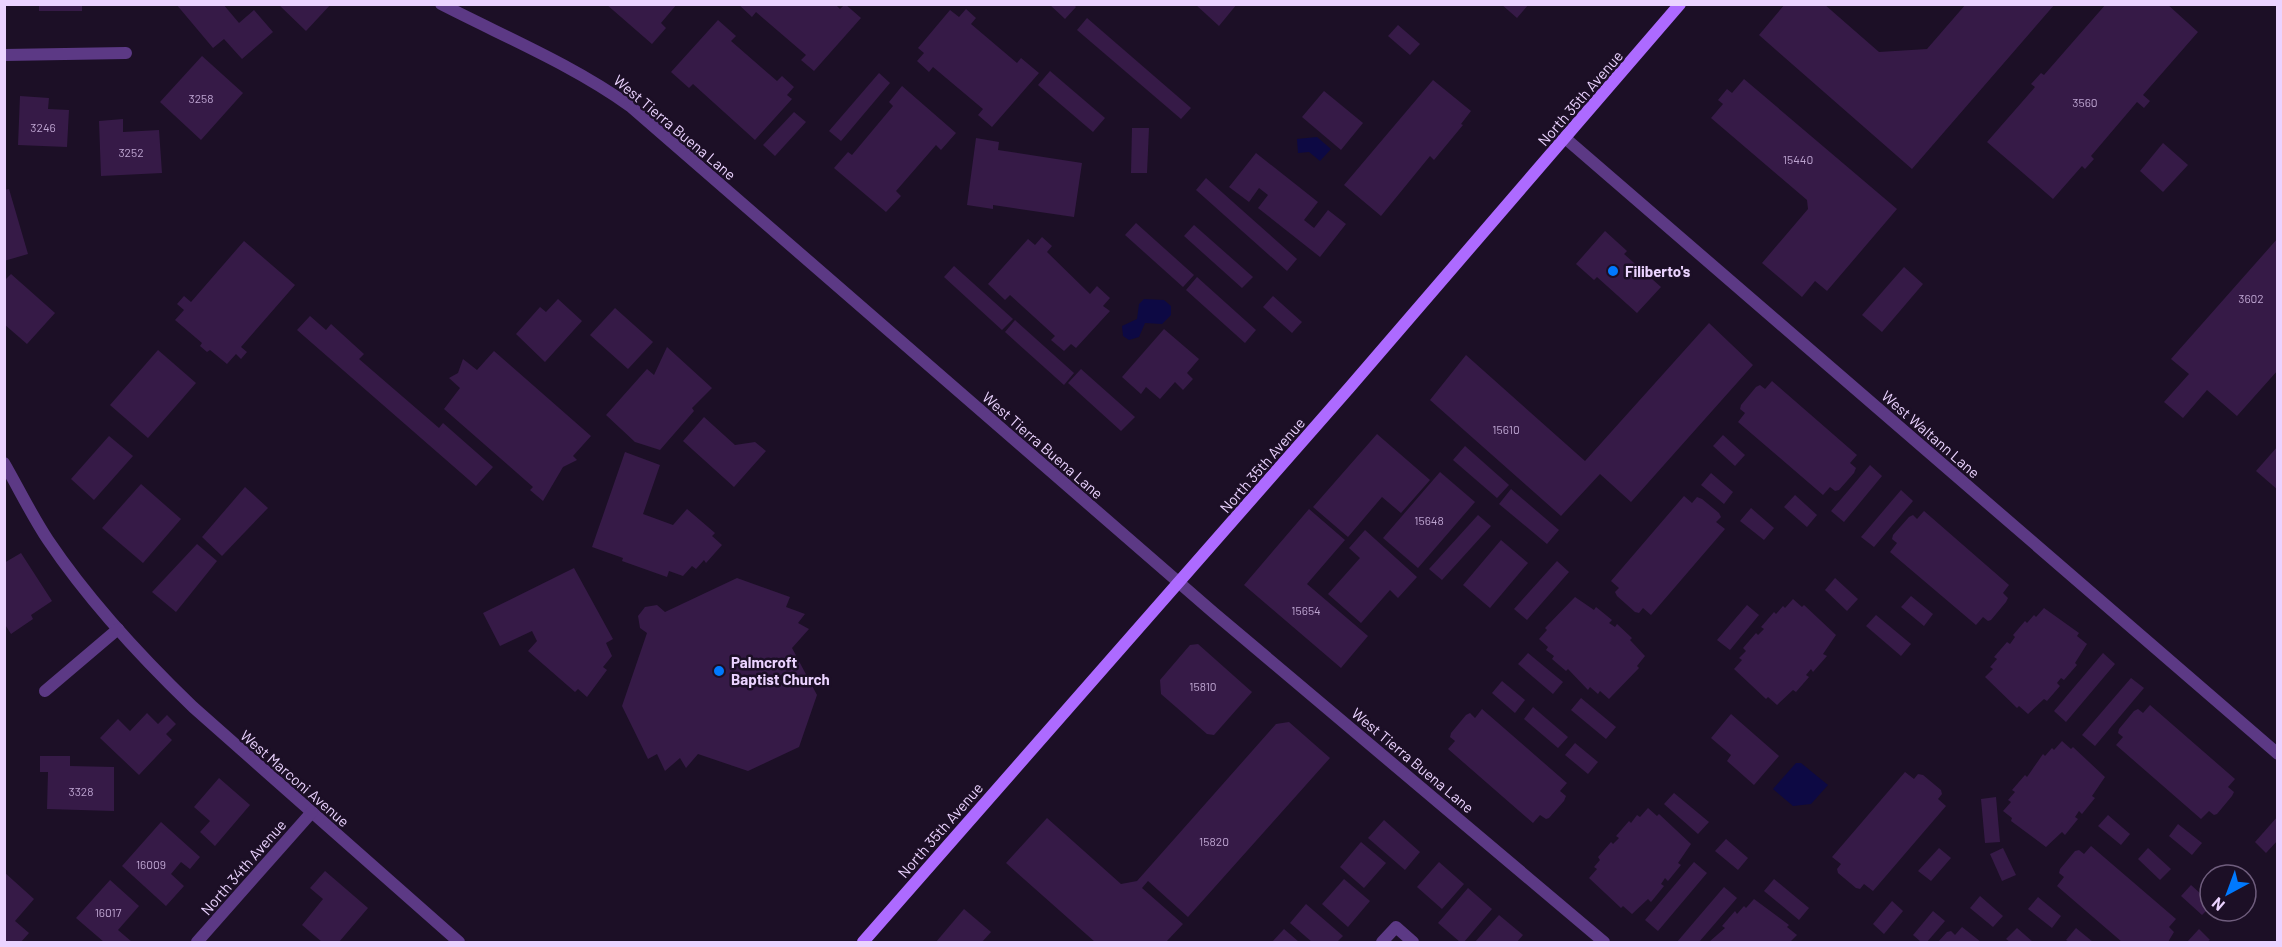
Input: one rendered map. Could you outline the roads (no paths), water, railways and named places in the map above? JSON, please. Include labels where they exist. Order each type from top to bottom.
[{"type":"main road","name":"North 35th Avenue","points":[[862,942],[1179,582],[1680,4]]},
{"type":"street","name":"West Tierra Buena Lane","points":[[441,4],[596,81],[630,106],[1179,582],[1604,942]]},
{"type":"street","points":[[4,55],[126,53]]},
{"type":"street","name":"West Waltann Lane","points":[[1565,138],[2277,754]]},
{"type":"street","name":"West Marconi Avenue","points":[[4,464],[48,539],[118,629],[193,707],[459,942]]},
{"type":"street","points":[[45,691],[118,629]]},
{"type":"street","name":"North 34th Avenue","points":[[197,942],[312,812]]},
{"type":"street","points":[[1382,942],[1396,927],[1413,942]]},
{"type":"place","name":"Filiberto's","points":[[1613,271]]},
{"type":"place","name":"Palmcroft Baptist Church","points":[[719,671]]}]
